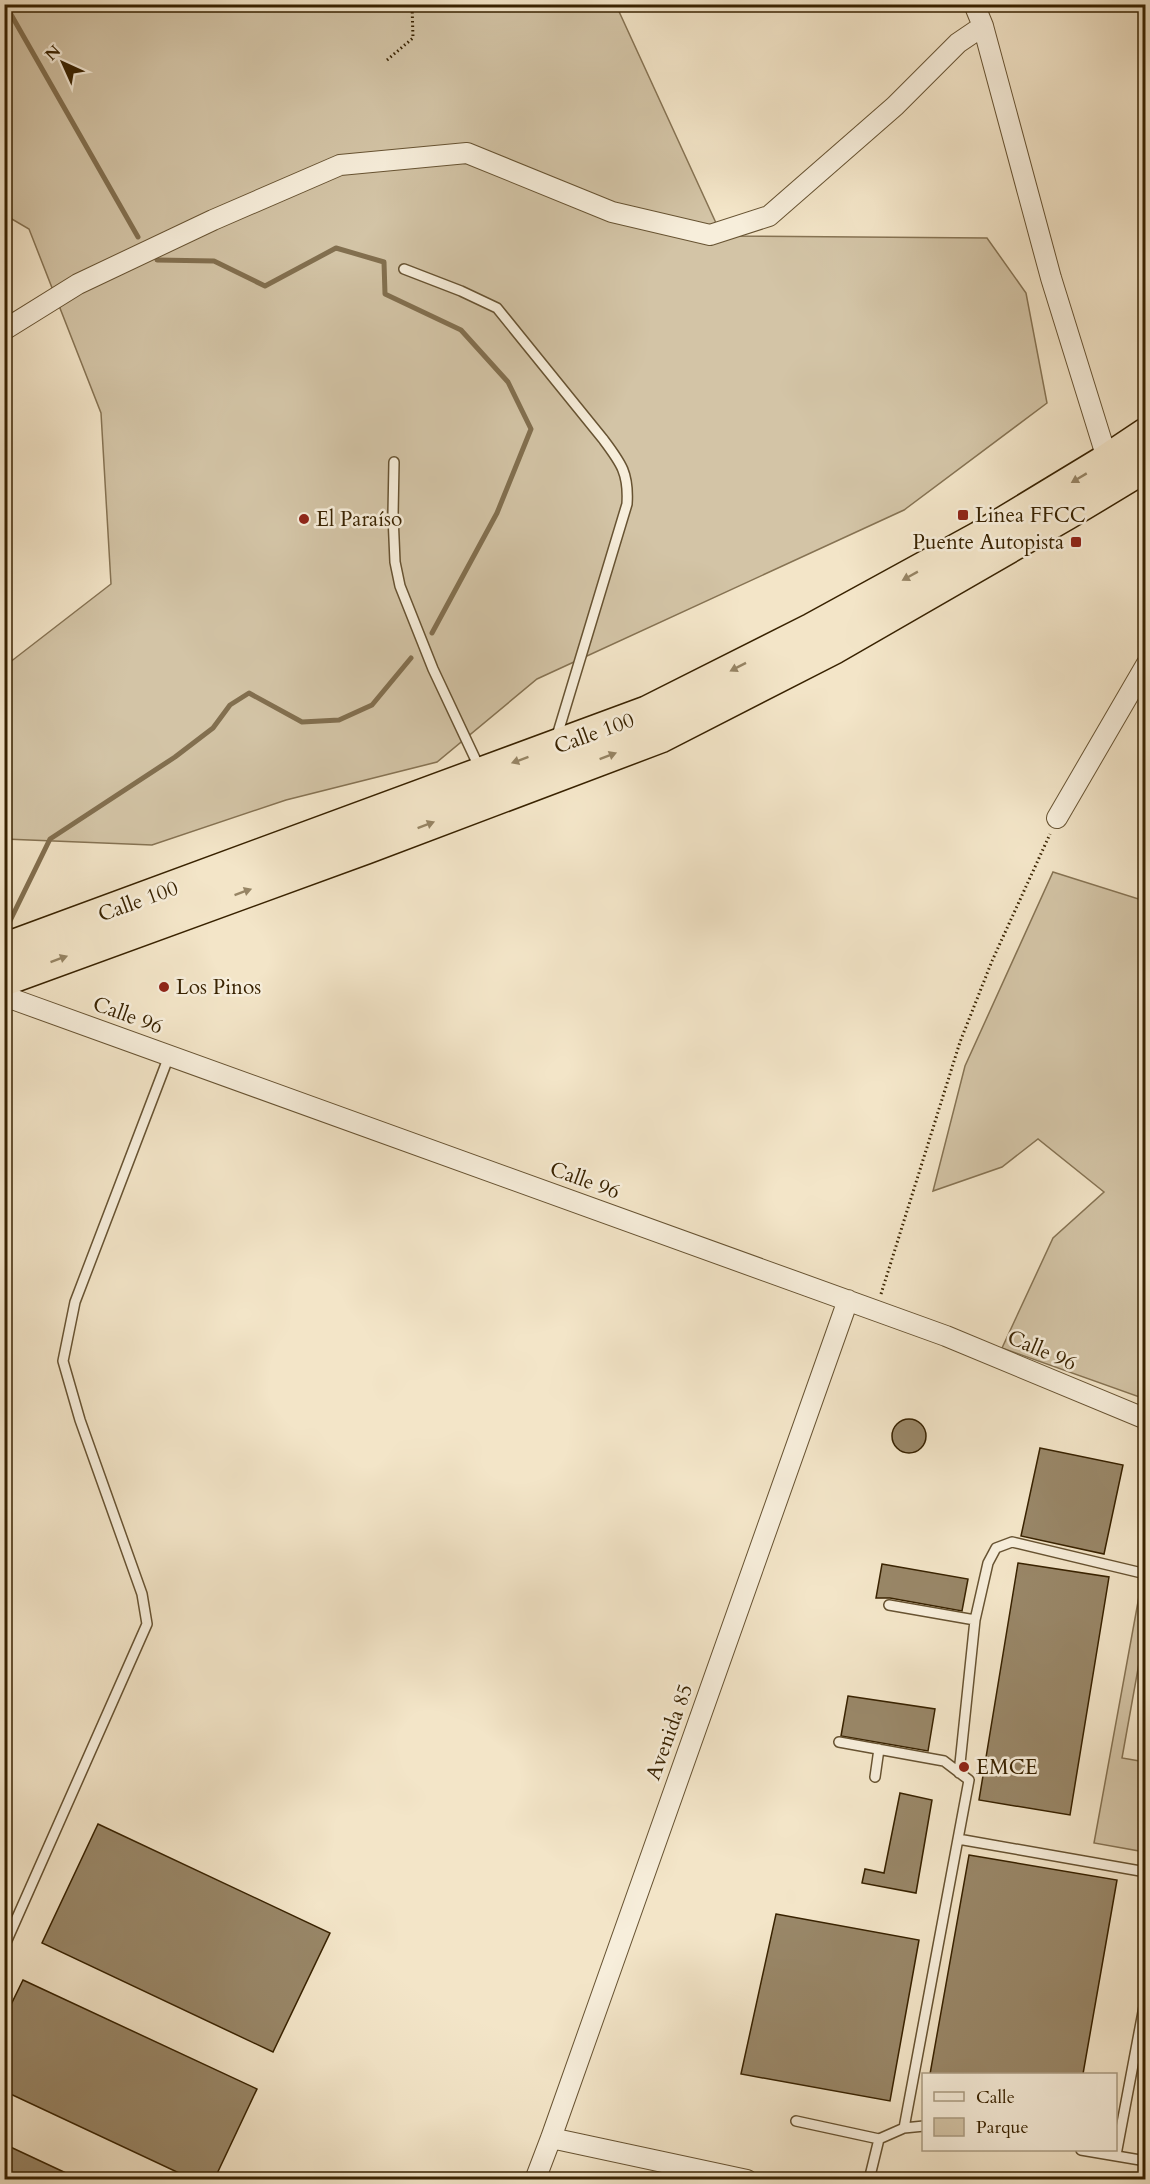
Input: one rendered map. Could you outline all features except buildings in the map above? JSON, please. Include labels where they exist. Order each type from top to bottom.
[{"type":"highway","name":"Calle 100","points":[[4,979],[366,847],[660,736],[834,647],[1112,472],[1146,435]]},
{"type":"highway","name":"Calle 100","points":[[4,950],[647,713],[812,630],[980,538],[1112,472],[1146,465]]},
{"type":"street","points":[[974,4],[983,26],[1051,278],[1112,472]]},
{"type":"street","points":[[4,330],[78,284],[213,220],[340,165],[467,153],[612,212],[710,235],[769,216],[895,106],[958,43],[983,26]]},
{"type":"street","points":[[1057,818],[1146,665]]},
{"type":"street","name":"Calle 96","points":[[4,996],[946,1336],[1146,1419]]},
{"type":"street","name":"Avenida 85","points":[[535,2180],[848,1300]]},
{"type":"street","points":[[551,2138],[747,2180]]},
{"type":"lane","points":[[404,269],[497,308],[603,439],[626,473],[627,504],[554,747]]},
{"type":"lane","points":[[394,462],[393,515],[398,578],[433,669],[482,774]]},
{"type":"lane","points":[[4,1947],[147,1624],[142,1594],[80,1420],[63,1361],[75,1302],[169,1056]]},
{"type":"lane","points":[[959,1773],[975,1620],[988,1563],[996,1548],[1012,1542],[1146,1574]]},
{"type":"lane","points":[[889,1605],[975,1620]]},
{"type":"lane","points":[[839,1742],[944,1761],[969,1780],[904,2128]]},
{"type":"lane","points":[[875,1777],[879,1749]]},
{"type":"lane","points":[[958,1839],[1146,1872]]},
{"type":"lane","points":[[1117,2151],[1146,1996]]},
{"type":"lane","points":[[796,2121],[879,2139],[904,2128],[922,2126]]},
{"type":"lane","points":[[869,2180],[879,2139]]},
{"type":"lane","points":[[1087,2151],[1146,2161]]},
{"type":"lane","points":[[1116,2156],[1117,2151]]},
{"type":"path","points":[[387,60],[413,38],[412,4]]},
{"type":"path","points":[[875,1310],[960,1042],[992,962],[1057,818]]},
{"type":"green space","points":[[5,5],[616,5],[722,236],[987,238],[1026,293],[1047,403],[904,510],[537,679],[437,762],[286,800],[152,845],[5,839],[5,666],[111,584],[101,413],[29,229],[5,215]]},
{"type":"green space","points":[[1053,872],[1145,901],[1145,1399],[1002,1348],[1053,1238],[1104,1192],[1038,1139],[1002,1167],[933,1191],[965,1066]]},
{"type":"green space","points":[[1140,1591],[1145,1592],[1145,1630],[1122,1758],[1145,1762],[1145,1852],[1094,1843]]},
{"type":"waterway","points":[[5,4],[138,237]]},
{"type":"waterway","points":[[157,260],[214,261],[265,286],[336,248],[384,262],[385,294],[461,330],[508,382],[531,429],[497,513],[432,633]]},
{"type":"waterway","points":[[6,929],[50,839],[175,757],[213,728],[230,705],[249,693],[302,722],[339,720],[372,705],[411,658]]},
{"type":"place","name":"Linea FFCC","points":[[963,515]]},
{"type":"place","name":"El Paraíso","points":[[304,519]]},
{"type":"place","name":"Puente Autopista","points":[[1076,542]]},
{"type":"place","name":"Los Pinos","points":[[164,987]]},
{"type":"place","name":"EMCE","points":[[964,1767]]}]
